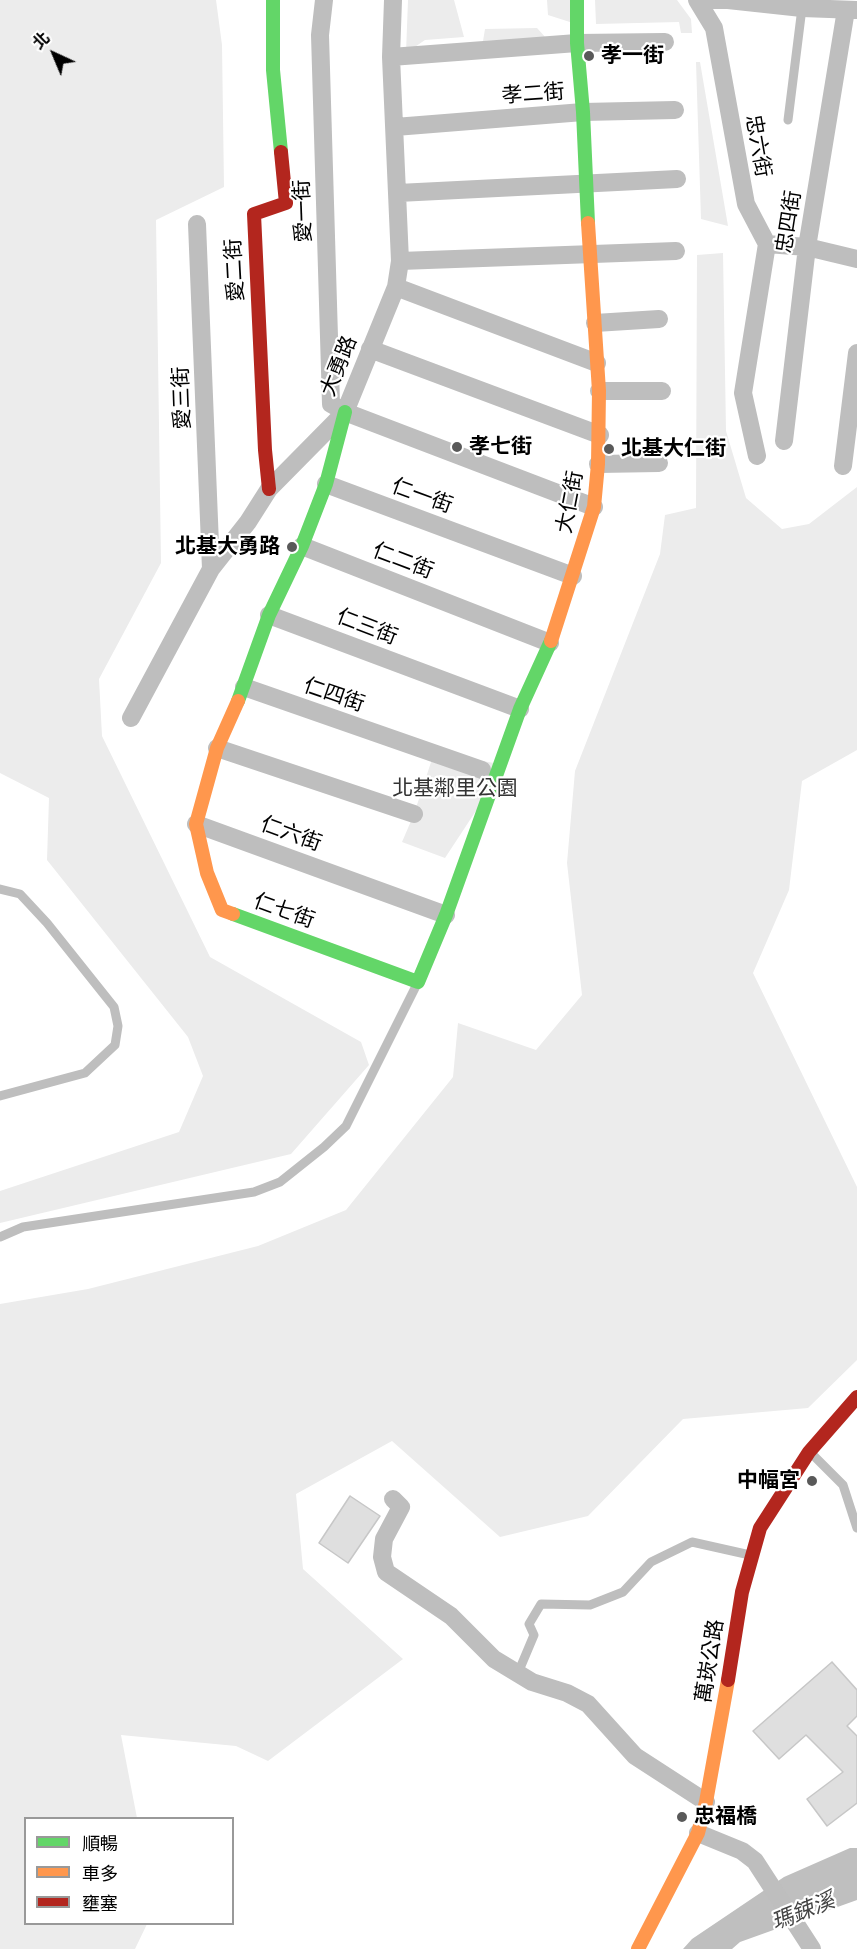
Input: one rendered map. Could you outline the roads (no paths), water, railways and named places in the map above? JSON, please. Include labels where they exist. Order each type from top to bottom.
[{"type":"street","name":"愛二街","points":[[269,489],[254,214],[286,203],[273,70],[273,0]]},
{"type":"street","name":"愛一街","points":[[324,0],[320,35],[331,404],[345,412]]},
{"type":"street","name":"大勇路","points":[[131,718],[211,569],[248,522],[269,489],[345,412],[396,287],[400,261],[391,57],[393,0]]},
{"type":"street","name":"大仁街","points":[[418,982],[446,915],[520,709],[550,643],[594,507],[600,435],[599,391],[577,43],[577,0]]},
{"type":"street","points":[[698,0],[728,0],[802,8],[851,10]]},
{"type":"street","name":"忠六街","points":[[698,0],[714,28],[746,204],[767,244]]},
{"type":"street","name":"忠四街","points":[[784,441],[807,247],[851,10]]},
{"type":"street","points":[[391,57],[577,43],[665,42]]},
{"type":"street","name":"孝二街","points":[[395,127],[583,112],[675,110]]},
{"type":"street","points":[[398,192],[677,179]]},
{"type":"street","name":"愛三街","points":[[197,224],[211,569]]},
{"type":"street","points":[[758,456],[744,393],[767,244],[807,247],[857,259]]},
{"type":"street","points":[[400,261],[676,251]]},
{"type":"street","points":[[396,287],[597,363]]},
{"type":"street","points":[[595,323],[658,319]]},
{"type":"street","points":[[370,349],[600,435]]},
{"type":"street","points":[[843,466],[857,353]]},
{"type":"street","points":[[599,391],[662,391]]},
{"type":"street","points":[[196,824],[217,748],[244,687],[269,615],[302,546],[326,483],[345,412],[594,507]]},
{"type":"street","points":[[598,464],[659,463]]},
{"type":"street","name":"仁一街","points":[[326,483],[573,576]]},
{"type":"street","name":"仁二街","points":[[302,546],[550,643]]},
{"type":"street","name":"仁三街","points":[[269,615],[520,709]]},
{"type":"street","name":"仁四街","points":[[244,687],[482,770]]},
{"type":"street","points":[[217,748],[414,814]]},
{"type":"street","name":"仁六街","points":[[196,824],[446,915]]},
{"type":"street","name":"仁七街","points":[[196,824],[207,873],[222,910],[418,982]]},
{"type":"street","name":"萬崁公路","points":[[638,1949],[698,1833],[706,1802],[742,1592],[760,1528],[809,1452],[857,1397]]},
{"type":"street","points":[[393,1499],[401,1507],[384,1539],[382,1557],[386,1572],[451,1616],[494,1659],[532,1682],[567,1693],[588,1704],[634,1755],[706,1802]]},
{"type":"street","points":[[698,1833],[742,1851],[755,1861],[812,1949]]},
{"type":"lane","points":[[788,120],[802,8]]},
{"type":"lane","points":[[0,889],[20,894],[47,923],[114,1007],[118,1026],[115,1044],[85,1073],[0,1096]]},
{"type":"lane","points":[[0,1237],[22,1227],[254,1192],[280,1182],[346,1126],[418,982]]},
{"type":"lane","points":[[809,1452],[843,1485],[857,1528]]},
{"type":"lane","points":[[518,1673],[534,1635],[530,1624],[541,1604],[590,1605],[623,1592],[651,1562],[692,1542],[751,1555]]},
{"type":"water","name":"瑪鋉溪","points":[[850,1848],[857,1848],[857,1900],[740,1942],[732,1949],[683,1949],[692,1939],[784,1877]]},
{"type":"place","name":"孝一街","points":[[589,56]]},
{"type":"place","name":"孝七街","points":[[457,447]]},
{"type":"place","name":"北基大仁街","points":[[609,449]]},
{"type":"place","name":"北基大勇路","points":[[292,547]]},
{"type":"place","name":"中幅宮","points":[[812,1481]]},
{"type":"place","name":"忠福橋","points":[[682,1817]]},
{"type":"park label","name":"北基鄰里公園","points":[[455,789]]}]
